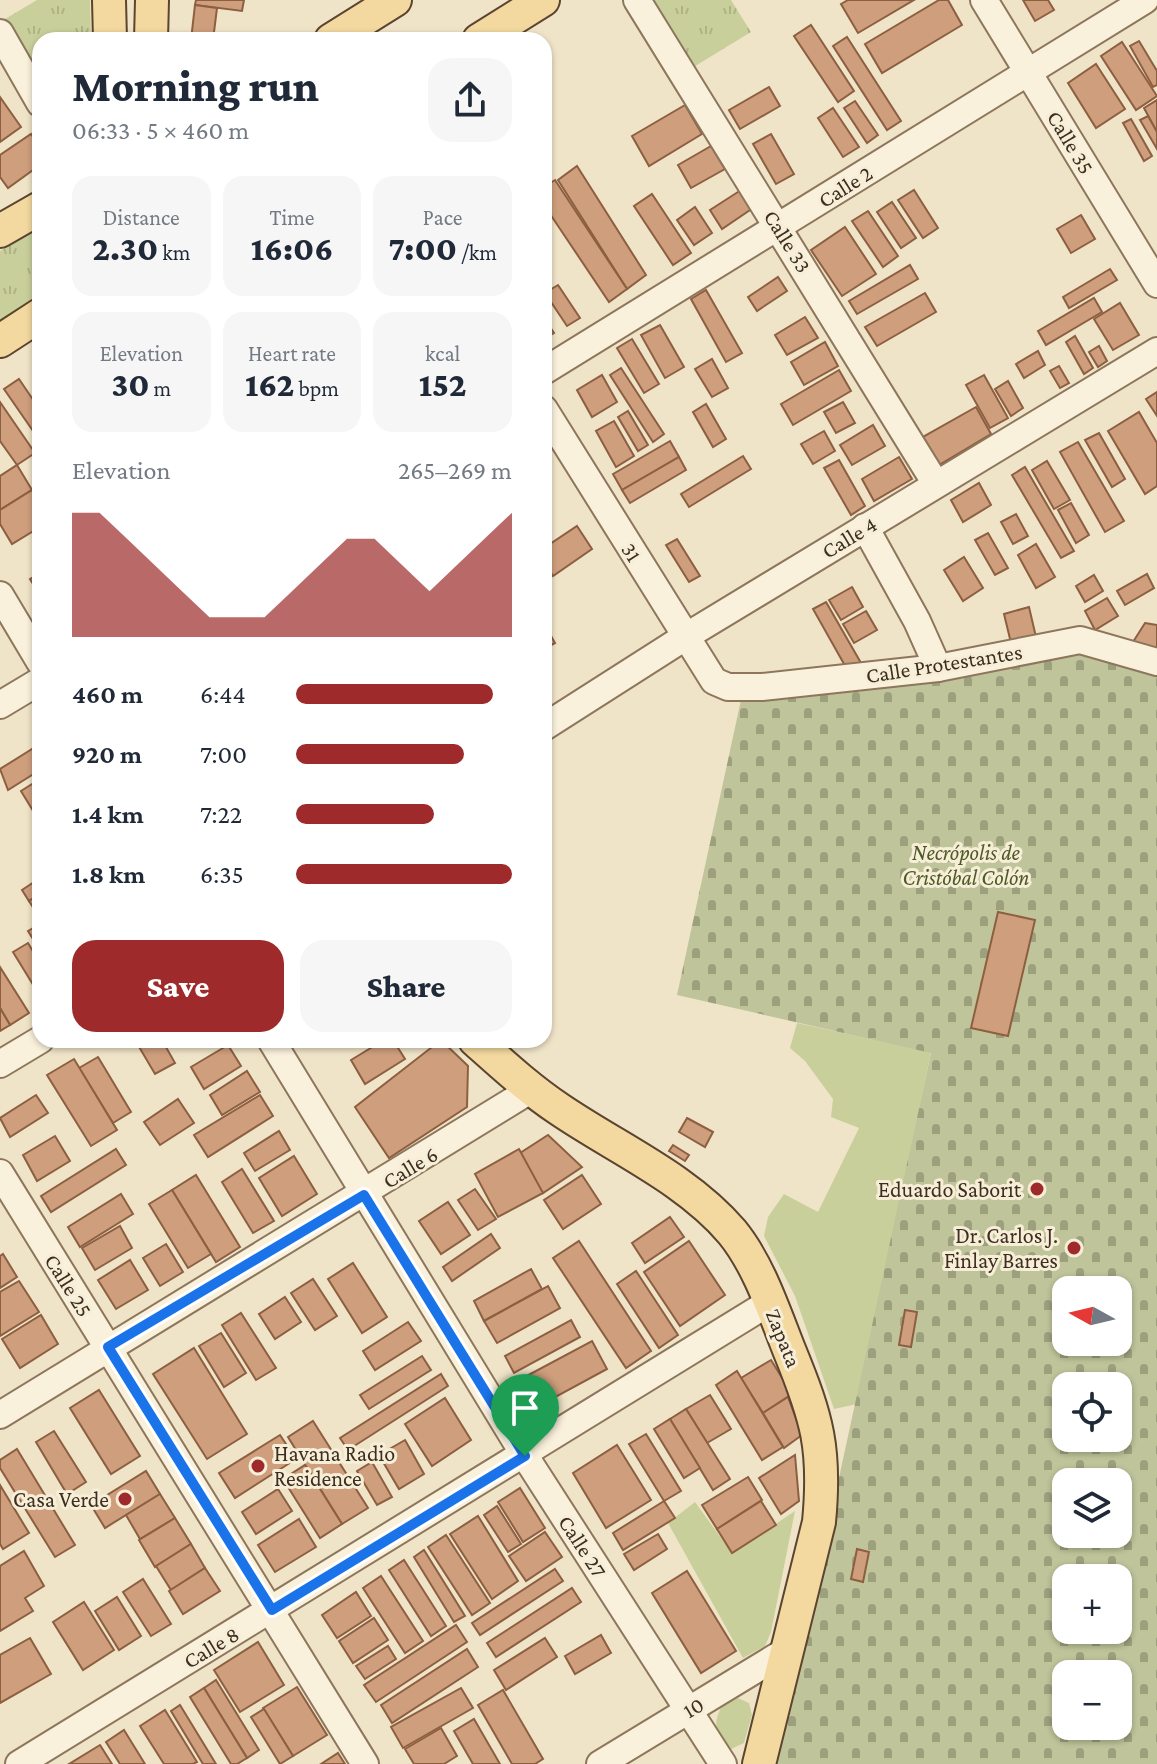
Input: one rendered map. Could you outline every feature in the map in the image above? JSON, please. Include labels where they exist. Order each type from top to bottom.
[{"type":"main road","points":[[109,0],[110,32]]},
{"type":"main road","points":[[151,32],[152,0]]},
{"type":"main road","points":[[344,32],[395,0]]},
{"type":"main road","points":[[492,32],[543,0]]},
{"type":"main road","points":[[0,231],[32,212]]},
{"type":"main road","points":[[0,341],[32,320]]},
{"type":"main road","name":"Zapata","points":[[484,1048],[532,1089],[702,1203],[733,1233],[770,1302],[816,1419],[823,1470],[819,1522],[759,1764]]},
{"type":"street","name":"Calle 33","points":[[637,0],[936,484]]},
{"type":"street","name":"Calle 35","points":[[984,0],[1157,284]]},
{"type":"street","name":"Calle 2","points":[[552,366],[1145,0]]},
{"type":"street","points":[[0,33],[32,89]]},
{"type":"street","name":"Calle 4","points":[[552,722],[685,637],[1157,351]]},
{"type":"street","name":"31","points":[[552,422],[714,681],[728,687]]},
{"type":"street","points":[[865,527],[917,621],[938,668]]},
{"type":"street","points":[[0,595],[32,649]]},
{"type":"street","name":"Calle Protestantes","points":[[728,687],[762,687],[938,668],[1080,640],[1157,662]]},
{"type":"street","points":[[0,705],[32,686]]},
{"type":"street","points":[[0,1064],[32,1045]]},
{"type":"street","name":"Calle 27","points":[[276,1048],[525,1456],[723,1764]]},
{"type":"street","name":"Calle 6","points":[[0,1415],[364,1195],[532,1089]]},
{"type":"street","name":"Calle 25","points":[[0,1173],[365,1764]]},
{"type":"street","name":"Calle 8","points":[[19,1764],[525,1456],[770,1302]]},
{"type":"street","name":"10","points":[[600,1764],[786,1651]]},
{"type":"green space","points":[[37,0],[90,0],[91,32],[32,32],[32,70],[5,19]]},
{"type":"green space","points":[[650,0],[731,0],[751,32],[692,68]]},
{"type":"green space","points":[[32,231],[32,303],[0,323],[0,251]]},
{"type":"green space","name":"Necrópolis de Cristóbal Colón","points":[[1080,645],[1157,670],[1157,1764],[777,1764],[931,1053],[677,995],[741,700]]},
{"type":"green space","points":[[797,1023],[931,1052],[857,1404],[834,1409],[795,1296],[764,1236],[768,1217],[784,1194],[818,1212],[859,1128],[831,1117],[833,1099],[805,1061],[790,1048]]},
{"type":"green space","points":[[695,1502],[732,1553],[795,1511],[771,1632],[765,1646],[743,1658],[668,1523]]},
{"type":"green space","points":[[738,1698],[749,1703],[752,1715],[744,1743],[731,1749],[718,1735],[716,1724],[722,1706]]},
{"type":"building","points":[[196,0],[244,0],[242,11],[195,5]]},
{"type":"building","points":[[848,0],[914,0],[858,33],[841,4]]},
{"type":"building","points":[[939,0],[948,0],[962,25],[882,73],[865,44]]},
{"type":"building","points":[[1023,0],[1048,0],[1054,10],[1035,21]]},
{"type":"building","points":[[195,5],[217,8],[214,32],[192,32]]},
{"type":"building","points":[[811,25],[854,91],[838,102],[794,36]]},
{"type":"building","points":[[847,37],[901,121],[887,130],[833,46]]},
{"type":"building","points":[[1139,41],[1157,71],[1157,85],[1153,87],[1130,46]]},
{"type":"building","points":[[1122,42],[1157,96],[1136,110],[1101,56]]},
{"type":"building","points":[[1096,64],[1125,109],[1096,128],[1068,83]]},
{"type":"building","points":[[769,87],[780,106],[740,129],[729,110]]},
{"type":"building","points":[[0,97],[21,127],[0,142]]},
{"type":"building","points":[[1157,100],[1157,132],[1144,108]]},
{"type":"building","points":[[855,101],[878,135],[867,143],[844,108]]},
{"type":"building","points":[[685,105],[702,134],[649,166],[632,136]]},
{"type":"building","points":[[833,108],[859,147],[843,157],[818,118]]},
{"type":"building","points":[[1148,116],[1157,132],[1157,149],[1140,120]]},
{"type":"building","points":[[1131,119],[1152,156],[1144,161],[1123,123]]},
{"type":"building","points":[[771,134],[794,174],[776,184],[753,144]]},
{"type":"building","points":[[32,135],[32,171],[8,188],[0,177],[0,155]]},
{"type":"building","points":[[711,146],[725,169],[691,188],[678,165]]},
{"type":"building","points":[[577,166],[646,275],[627,289],[558,180]]},
{"type":"building","points":[[555,180],[627,289],[609,302],[552,217],[552,182]]},
{"type":"building","points":[[741,190],[753,208],[722,229],[710,210]]},
{"type":"building","points":[[914,190],[938,228],[923,238],[898,200]]},
{"type":"building","points":[[652,194],[691,253],[673,265],[634,206]]},
{"type":"building","points":[[892,202],[916,238],[901,248],[877,212]]},
{"type":"building","points":[[695,207],[712,233],[694,245],[677,220]]},
{"type":"building","points":[[868,211],[898,256],[883,267],[852,221]]},
{"type":"building","points":[[1081,215],[1095,239],[1071,253],[1057,229]]},
{"type":"building","points":[[845,227],[876,274],[842,296],[811,250]]},
{"type":"building","points":[[910,265],[918,279],[857,314],[849,301]]},
{"type":"building","points":[[1110,269],[1117,280],[1069,308],[1063,297]]},
{"type":"building","points":[[778,277],[787,291],[757,311],[748,297]]},
{"type":"building","points":[[558,285],[580,318],[567,326],[552,304],[552,289]]},
{"type":"building","points":[[706,290],[742,353],[726,362],[691,299]]},
{"type":"building","points":[[925,293],[936,312],[877,346],[865,327]]},
{"type":"building","points":[[1094,298],[1102,312],[1046,345],[1038,331]]},
{"type":"building","points":[[1120,303],[1139,335],[1113,350],[1094,319]]},
{"type":"building","points":[[805,317],[818,338],[787,355],[775,335]]},
{"type":"building","points":[[660,325],[684,367],[665,378],[641,335]]},
{"type":"building","points":[[1075,336],[1093,368],[1084,374],[1066,342]]},
{"type":"building","points":[[632,339],[659,384],[644,393],[617,348]]},
{"type":"building","points":[[825,342],[838,366],[804,385],[791,362]]},
{"type":"building","points":[[1099,346],[1107,361],[1098,367],[1089,352]]},
{"type":"building","points":[[1038,351],[1045,365],[1024,378],[1016,364]]},
{"type":"building","points":[[712,359],[728,388],[712,397],[695,369]]},
{"type":"building","points":[[1059,366],[1069,383],[1060,388],[1050,371]]},
{"type":"building","points":[[621,368],[664,434],[653,442],[610,375]]},
{"type":"building","points":[[839,370],[851,391],[793,425],[781,404]]},
{"type":"building","points":[[602,375],[617,402],[592,417],[577,390]]},
{"type":"building","points":[[984,375],[1008,418],[990,428],[966,385]]},
{"type":"building","points":[[19,379],[32,398],[32,429],[4,389]]},
{"type":"building","points":[[1008,381],[1023,408],[1011,416],[995,389]]},
{"type":"building","points":[[1157,392],[1157,416],[1146,399]]},
{"type":"building","points":[[0,402],[32,449],[32,455],[17,465],[0,441]]},
{"type":"building","points":[[843,402],[855,423],[836,433],[824,412]]},
{"type":"building","points":[[706,404],[726,439],[713,447],[693,412]]},
{"type":"building","points":[[976,407],[991,434],[939,465],[923,437]]},
{"type":"building","points":[[628,411],[648,445],[638,451],[618,417]]},
{"type":"building","points":[[1139,412],[1157,443],[1157,486],[1145,494],[1108,431]]},
{"type":"building","points":[[614,421],[634,456],[616,467],[596,431]]},
{"type":"building","points":[[873,425],[885,446],[852,465],[840,445]]},
{"type":"building","points":[[824,431],[835,451],[813,464],[801,444]]},
{"type":"building","points":[[1099,433],[1125,479],[1112,487],[1085,440]]},
{"type":"building","points":[[670,441],[679,457],[622,490],[613,474]]},
{"type":"building","points":[[1078,442],[1124,521],[1105,532],[1060,452]]},
{"type":"building","points":[[743,456],[751,469],[689,507],[681,494]]},
{"type":"building","points":[[679,457],[686,470],[630,503],[622,490]]},
{"type":"building","points":[[899,457],[912,479],[874,501],[862,479]]},
{"type":"building","points":[[839,460],[865,506],[851,515],[824,468]]},
{"type":"building","points":[[1047,461],[1070,500],[1054,509],[1032,470]]},
{"type":"building","points":[[17,465],[32,490],[0,510],[0,476]]},
{"type":"building","points":[[1025,467],[1074,551],[1061,558],[1012,475]]},
{"type":"building","points":[[979,483],[991,505],[963,522],[951,500]]},
{"type":"building","points":[[32,490],[32,532],[12,544],[0,524],[0,510]]},
{"type":"building","points":[[1071,503],[1089,535],[1076,543],[1058,510]]},
{"type":"building","points":[[1016,514],[1028,536],[1013,544],[1001,522]]},
{"type":"building","points":[[577,526],[592,549],[553,576],[552,543]]},
{"type":"building","points":[[988,533],[1008,568],[995,575],[975,540]]},
{"type":"building","points":[[677,539],[700,576],[689,582],[666,545]]},
{"type":"building","points":[[1036,544],[1055,577],[1036,588],[1018,555]]},
{"type":"building","points":[[964,557],[983,588],[963,601],[944,570]]},
{"type":"building","points":[[1147,574],[1154,588],[1125,605],[1117,591]]},
{"type":"building","points":[[1094,575],[1103,591],[1085,602],[1076,586]]},
{"type":"building","points":[[852,587],[863,607],[841,620],[829,600]]},
{"type":"building","points":[[1107,598],[1118,616],[1095,630],[1085,611]]},
{"type":"building","points":[[826,602],[861,663],[848,671],[813,609]]},
{"type":"building","points":[[1029,607],[1036,637],[1011,643],[1004,614]]},
{"type":"building","points":[[866,611],[877,630],[854,643],[843,624]]},
{"type":"building","points":[[1145,623],[1157,625],[1157,652],[1133,642]]},
{"type":"building","points":[[32,749],[32,775],[8,790],[0,769]]},
{"type":"building","points":[[32,784],[32,809],[21,791]]},
{"type":"building","points":[[32,883],[32,899],[29,901],[22,890]]},
{"type":"building","points":[[998,912],[1035,920],[1008,1036],[971,1028]]},
{"type":"building","points":[[28,943],[32,950],[32,983],[13,952]]},
{"type":"building","points":[[0,967],[29,1013],[10,1025],[0,1008]]},
{"type":"building","points":[[0,1008],[10,1025],[0,1031]]},
{"type":"building","points":[[140,1048],[167,1048],[175,1063],[155,1074]]},
{"type":"building","points":[[223,1048],[230,1048],[241,1066],[204,1089],[191,1067]]},
{"type":"building","points":[[371,1048],[398,1048],[405,1059],[365,1084],[351,1060]]},
{"type":"building","points":[[431,1048],[449,1048],[468,1066],[467,1107],[389,1158],[355,1107]]},
{"type":"building","points":[[98,1057],[131,1112],[113,1123],[79,1068]]},
{"type":"building","points":[[74,1059],[117,1130],[91,1146],[47,1075]]},
{"type":"building","points":[[247,1071],[260,1092],[222,1115],[210,1095]]},
{"type":"building","points":[[36,1095],[48,1113],[10,1137],[0,1118]]},
{"type":"building","points":[[260,1095],[273,1116],[208,1157],[194,1135]]},
{"type":"building","points":[[178,1099],[194,1123],[160,1145],[144,1122]]},
{"type":"building","points":[[687,1118],[713,1132],[705,1147],[679,1132]]},
{"type":"building","points":[[279,1131],[290,1150],[255,1171],[244,1153]]},
{"type":"building","points":[[548,1135],[582,1167],[543,1193],[517,1155]]},
{"type":"building","points":[[55,1136],[70,1161],[37,1181],[23,1155]]},
{"type":"building","points":[[673,1145],[689,1155],[685,1161],[669,1151]]},
{"type":"building","points":[[116,1149],[126,1165],[51,1212],[41,1196]]},
{"type":"building","points":[[519,1149],[543,1193],[498,1217],[475,1174]]},
{"type":"building","points":[[294,1156],[317,1194],[282,1216],[259,1178]]},
{"type":"building","points":[[242,1169],[274,1221],[253,1233],[222,1182]]},
{"type":"building","points":[[196,1175],[240,1247],[216,1262],[172,1190]]},
{"type":"building","points":[[582,1175],[601,1204],[563,1229],[544,1200]]},
{"type":"building","points":[[475,1189],[496,1219],[478,1230],[458,1200]]},
{"type":"building","points":[[172,1190],[211,1254],[188,1268],[149,1204]]},
{"type":"building","points":[[121,1194],[133,1214],[80,1247],[68,1227]]},
{"type":"building","points":[[448,1202],[470,1235],[441,1254],[419,1221]]},
{"type":"building","points":[[670,1217],[684,1237],[645,1263],[632,1243]]},
{"type":"building","points":[[120,1226],[132,1248],[95,1270],[82,1248]]},
{"type":"building","points":[[491,1234],[500,1248],[452,1281],[443,1267]]},
{"type":"building","points":[[579,1241],[651,1351],[626,1368],[553,1258]]},
{"type":"building","points":[[689,1241],[725,1295],[680,1326],[644,1272]]},
{"type":"building","points":[[166,1244],[183,1272],[160,1286],[143,1258]]},
{"type":"building","points":[[3,1254],[17,1277],[0,1288],[0,1256]]},
{"type":"building","points":[[130,1260],[148,1290],[116,1309],[98,1280]]},
{"type":"building","points":[[353,1263],[387,1317],[362,1333],[328,1279]]},
{"type":"building","points":[[531,1269],[542,1289],[484,1321],[474,1301]]},
{"type":"building","points":[[636,1271],[678,1335],[659,1348],[617,1284]]},
{"type":"building","points":[[313,1279],[337,1316],[315,1330],[291,1293]]},
{"type":"building","points":[[19,1281],[39,1312],[0,1336],[0,1292]]},
{"type":"building","points":[[548,1286],[560,1308],[497,1343],[484,1321]]},
{"type":"building","points":[[285,1297],[301,1322],[275,1339],[259,1314]]},
{"type":"building","points":[[905,1310],[917,1312],[911,1347],[899,1345]]},
{"type":"building","points":[[241,1313],[276,1368],[256,1380],[222,1325]]},
{"type":"building","points":[[41,1315],[58,1344],[20,1368],[2,1339]]},
{"type":"building","points":[[571,1320],[580,1337],[514,1373],[505,1356]]},
{"type":"building","points":[[408,1322],[421,1341],[375,1370],[363,1351]]},
{"type":"building","points":[[221,1333],[246,1373],[224,1387],[199,1346]]},
{"type":"building","points":[[592,1341],[607,1369],[537,1407],[521,1379]]},
{"type":"building","points":[[194,1348],[247,1434],[207,1459],[153,1374]]},
{"type":"building","points":[[422,1356],[431,1370],[369,1409],[360,1395]]},
{"type":"building","points":[[771,1360],[792,1394],[763,1413],[741,1378]]},
{"type":"building","points":[[737,1371],[783,1447],[762,1460],[716,1385]]},
{"type":"building","points":[[441,1374],[448,1386],[348,1450],[340,1438]]},
{"type":"building","points":[[99,1390],[140,1456],[111,1474],[70,1408]]},
{"type":"building","points":[[710,1395],[731,1429],[707,1443],[686,1409]]},
{"type":"building","points":[[788,1397],[802,1435],[784,1448],[763,1413]]},
{"type":"building","points":[[445,1398],[471,1440],[432,1466],[405,1424]]},
{"type":"building","points":[[686,1409],[730,1479],[713,1490],[670,1419]]},
{"type":"building","points":[[670,1419],[700,1468],[684,1478],[654,1429]]},
{"type":"building","points":[[313,1421],[368,1508],[342,1524],[288,1437]]},
{"type":"building","points":[[54,1431],[86,1482],[67,1494],[36,1442]]},
{"type":"building","points":[[646,1434],[681,1491],[664,1501],[629,1444]]},
{"type":"building","name":"Havana Radio Residence","points":[[280,1435],[296,1459],[235,1498],[219,1473]]},
{"type":"building","points":[[405,1440],[424,1474],[399,1489],[379,1455]]},
{"type":"building","points":[[617,1445],[651,1500],[606,1528],[573,1473]]},
{"type":"building","points":[[17,1449],[75,1545],[55,1557],[0,1468],[0,1460]]},
{"type":"building","points":[[795,1455],[799,1501],[781,1514],[759,1478]]},
{"type":"building","points":[[372,1462],[392,1497],[377,1505],[357,1471]]},
{"type":"building","points":[[305,1465],[342,1524],[320,1538],[283,1479]]},
{"type":"building","name":"Casa Verde","points":[[146,1471],[160,1494],[105,1528],[91,1505]]},
{"type":"building","points":[[748,1477],[762,1500],[717,1529],[702,1505]]},
{"type":"building","points":[[0,1485],[29,1533],[3,1549],[0,1544]]},
{"type":"building","points":[[520,1488],[545,1528],[523,1542],[498,1502]]},
{"type":"building","points":[[278,1489],[292,1511],[256,1534],[242,1512]]},
{"type":"building","points":[[160,1494],[175,1518],[140,1539],[126,1515]]},
{"type":"building","points":[[664,1501],[675,1518],[623,1550],[613,1533]]},
{"type":"building","points":[[761,1501],[776,1525],[732,1553],[717,1529]]},
{"type":"building","points":[[497,1506],[521,1544],[508,1552],[484,1515]]},
{"type":"building","points":[[478,1516],[518,1581],[492,1599],[450,1534]]},
{"type":"building","points":[[175,1518],[191,1544],[155,1567],[139,1540]]},
{"type":"building","points":[[299,1519],[316,1547],[275,1572],[258,1545]]},
{"type":"building","points":[[545,1532],[562,1557],[526,1581],[509,1556]]},
{"type":"building","points":[[658,1534],[667,1549],[634,1570],[624,1554]]},
{"type":"building","points":[[446,1535],[490,1603],[472,1615],[428,1547]]},
{"type":"building","points":[[191,1544],[205,1568],[171,1590],[156,1566]]},
{"type":"building","points":[[857,1549],[869,1552],[863,1582],[851,1579]]},
{"type":"building","points":[[424,1550],[465,1616],[454,1622],[414,1557]]},
{"type":"building","points":[[24,1551],[44,1586],[25,1598],[33,1611],[0,1631],[0,1566]]},
{"type":"building","points":[[404,1560],[446,1626],[431,1636],[389,1570]]},
{"type":"building","points":[[205,1568],[220,1591],[183,1614],[169,1591]]},
{"type":"building","points":[[555,1569],[563,1581],[480,1635],[472,1623]]},
{"type":"building","points":[[687,1571],[736,1651],[701,1673],[652,1593]]},
{"type":"building","points":[[381,1576],[423,1641],[405,1653],[363,1588]]},
{"type":"building","points":[[143,1579],[171,1624],[151,1636],[123,1592]]},
{"type":"building","points":[[572,1588],[581,1602],[496,1657],[487,1643]]},
{"type":"building","points":[[356,1592],[371,1616],[337,1638],[322,1615]]},
{"type":"building","points":[[117,1597],[141,1636],[119,1650],[95,1611]]},
{"type":"building","points":[[84,1602],[114,1650],[83,1670],[53,1622]]},
{"type":"building","points":[[374,1618],[388,1640],[353,1663],[339,1641]]},
{"type":"building","points":[[456,1625],[467,1642],[376,1702],[364,1685]]},
{"type":"building","points":[[601,1635],[611,1653],[575,1674],[565,1656]]},
{"type":"building","points":[[30,1638],[51,1674],[0,1703],[0,1655]]},
{"type":"building","points":[[545,1638],[557,1657],[506,1690],[494,1670]]},
{"type":"building","points":[[258,1642],[284,1685],[240,1712],[214,1670]]},
{"type":"building","points":[[388,1646],[396,1659],[365,1679],[356,1666]]},
{"type":"building","points":[[467,1649],[478,1667],[392,1723],[381,1705]]},
{"type":"building","points":[[216,1680],[259,1750],[247,1758],[204,1688]]},
{"type":"building","points":[[297,1687],[327,1735],[293,1756],[263,1708]]},
{"type":"building","points":[[204,1688],[247,1758],[237,1764],[231,1764],[190,1697]]},
{"type":"building","points":[[461,1688],[473,1708],[403,1748],[391,1727]]},
{"type":"building","points":[[503,1690],[543,1759],[535,1764],[512,1764],[478,1705]]},
{"type":"building","points":[[180,1705],[216,1764],[203,1764],[171,1711]]},
{"type":"building","points":[[264,1709],[293,1756],[280,1764],[251,1717]]},
{"type":"building","points":[[165,1710],[197,1762],[164,1764],[140,1726]]},
{"type":"building","points":[[474,1719],[500,1764],[473,1764],[454,1731]]},
{"type":"building","points":[[441,1728],[457,1756],[444,1764],[414,1764],[405,1749]]},
{"type":"building","points":[[124,1730],[145,1764],[120,1764],[106,1742]]},
{"type":"building","points":[[100,1745],[112,1764],[69,1764]]},
{"type":"building","points":[[338,1753],[345,1764],[321,1764]]},
{"type":"place","name":"Eduardo Saborit","points":[[1037,1189]]},
{"type":"place","name":"Dr. Carlos J. Finlay Barres","points":[[1074,1248]]},
{"type":"place","name":"Havana Radio Residence","points":[[258,1466]]},
{"type":"place","name":"Casa Verde","points":[[125,1499]]},
{"type":"route","points":[[364,1195],[525,1456],[272,1610],[108,1347],[364,1195]]}]
